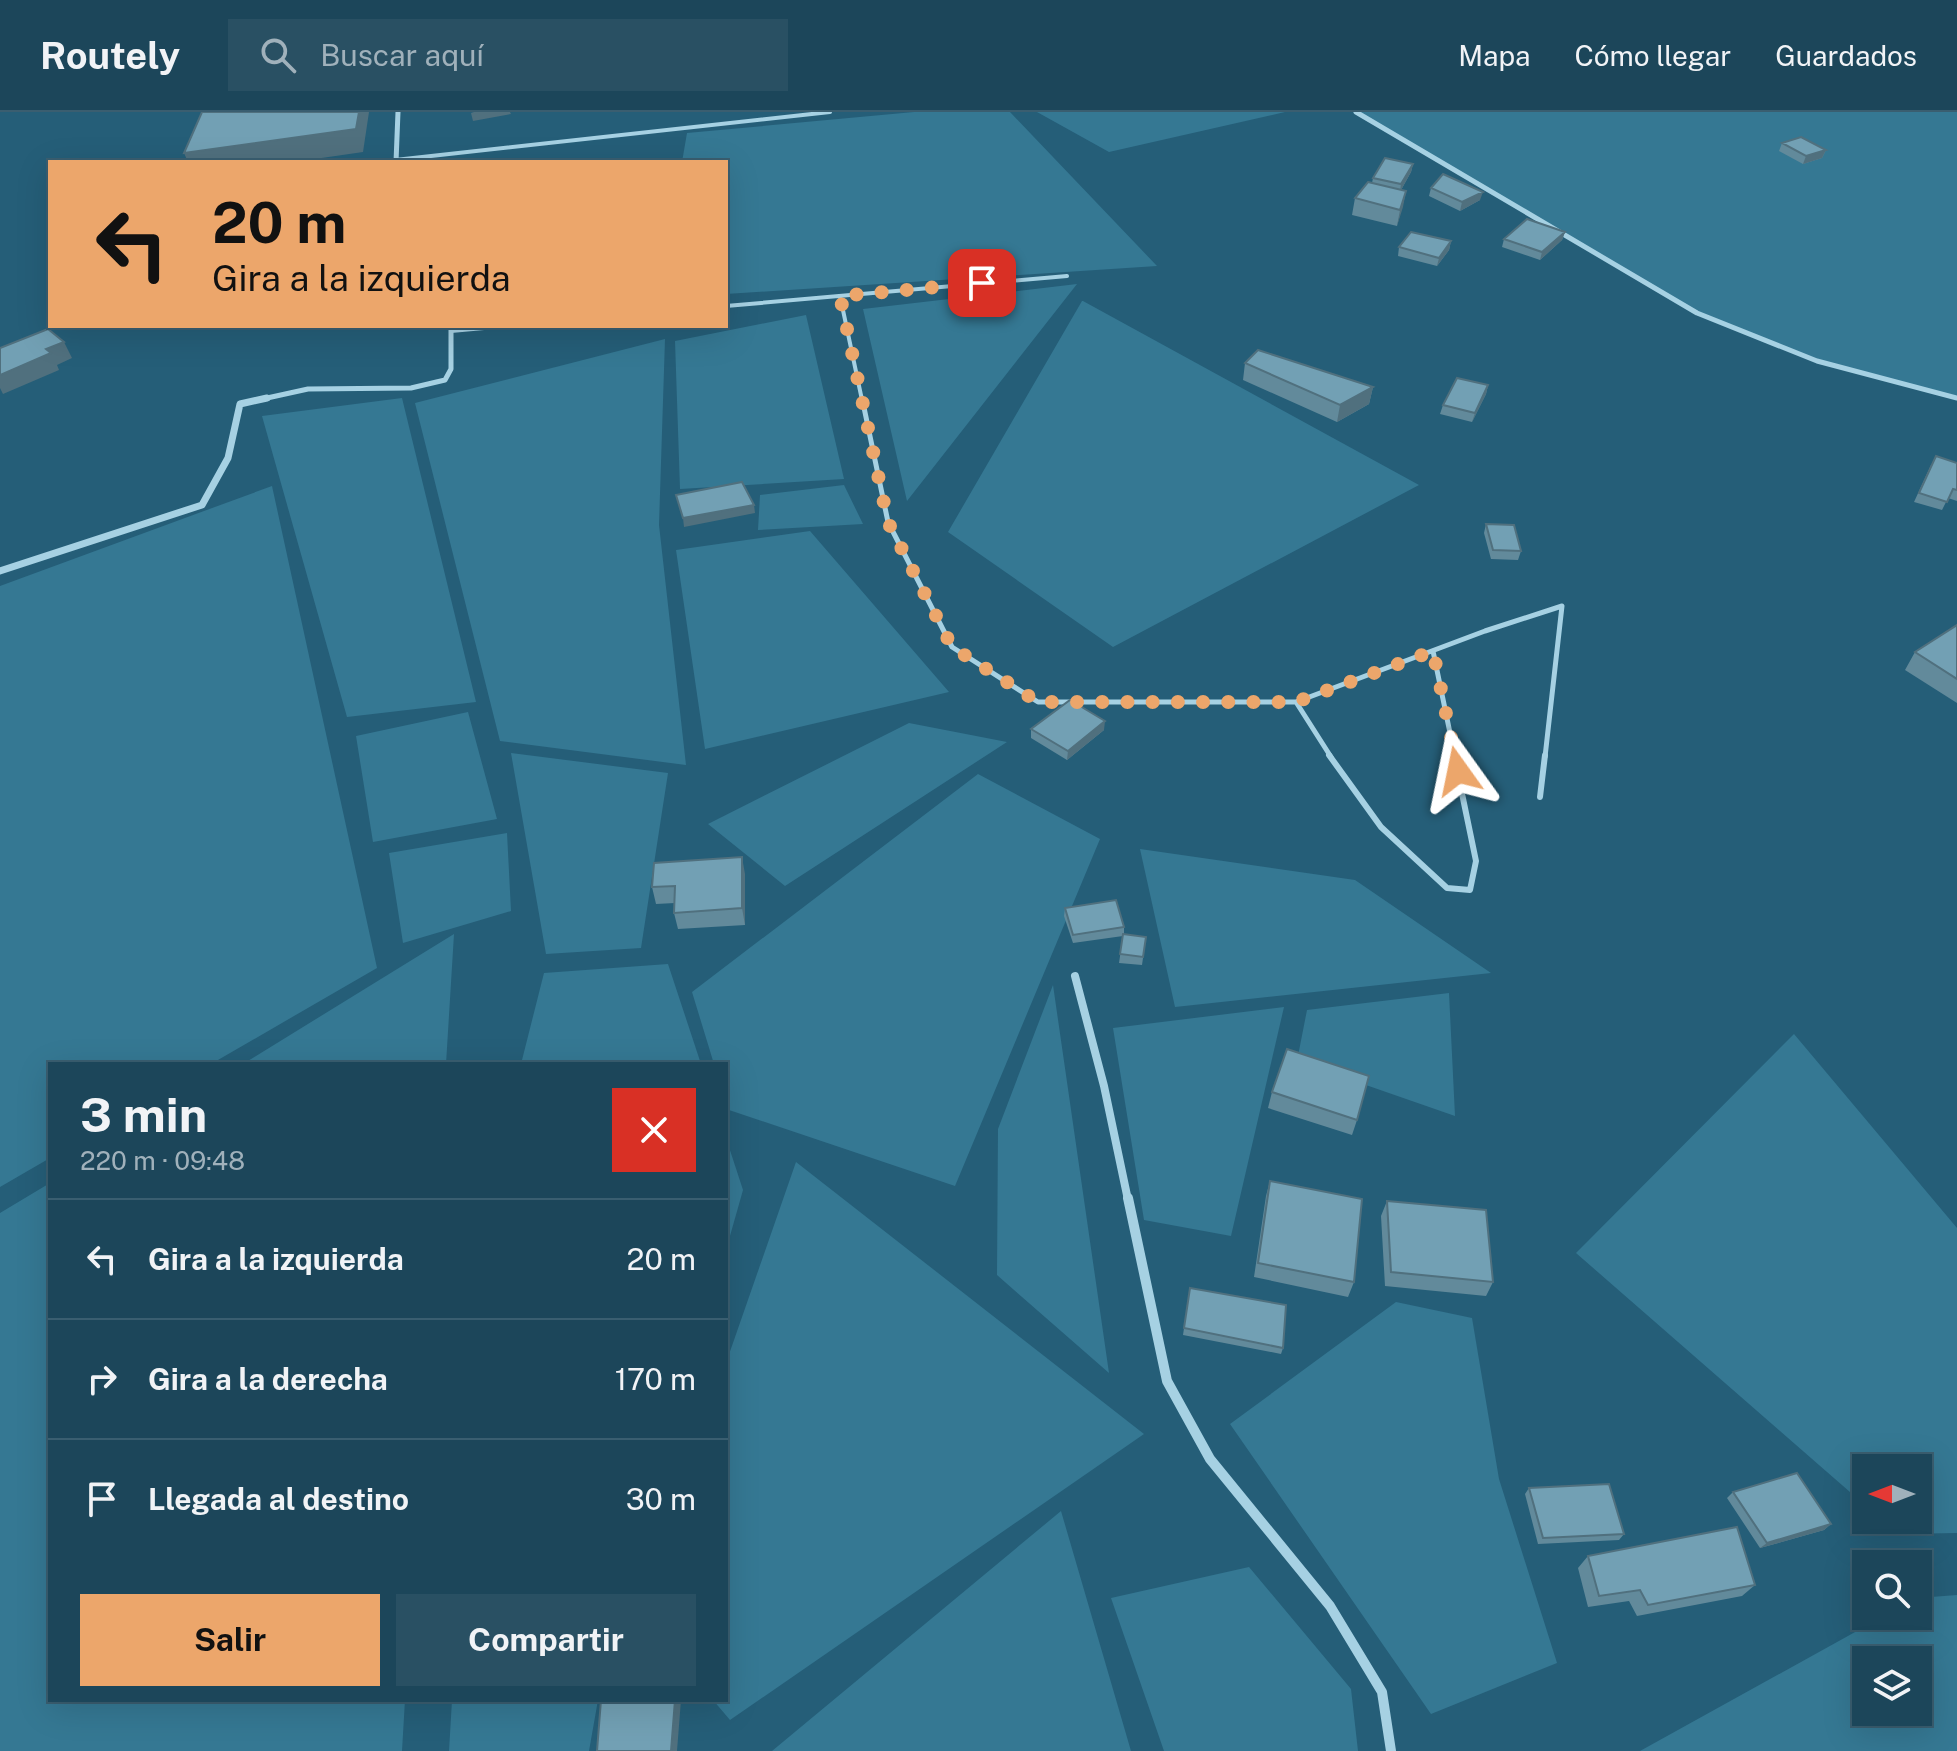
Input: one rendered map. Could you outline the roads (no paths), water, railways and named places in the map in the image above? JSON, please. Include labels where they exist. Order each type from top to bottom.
[{"type":"street","points":[[396,160],[398,112]]},
{"type":"street","points":[[1356,112],[1697,313],[1817,361],[1957,398]]},
{"type":"street","points":[[0,571],[202,505],[228,458],[240,404],[308,389],[411,388],[445,380],[451,369],[451,328]]},
{"type":"street","points":[[1075,976],[1104,1086],[1167,1381],[1210,1459],[1337,1618],[1382,1692],[1391,1751]]},
{"type":"lane","points":[[405,160],[830,112]]},
{"type":"lane","points":[[728,306],[1067,276]]},
{"type":"lane","points":[[840,296],[888,522],[952,647],[1038,702],[1296,702],[1562,606],[1540,797]]},
{"type":"lane","points":[[1296,702],[1325,749],[1381,827],[1447,888],[1470,890],[1476,861],[1433,651]]}]
